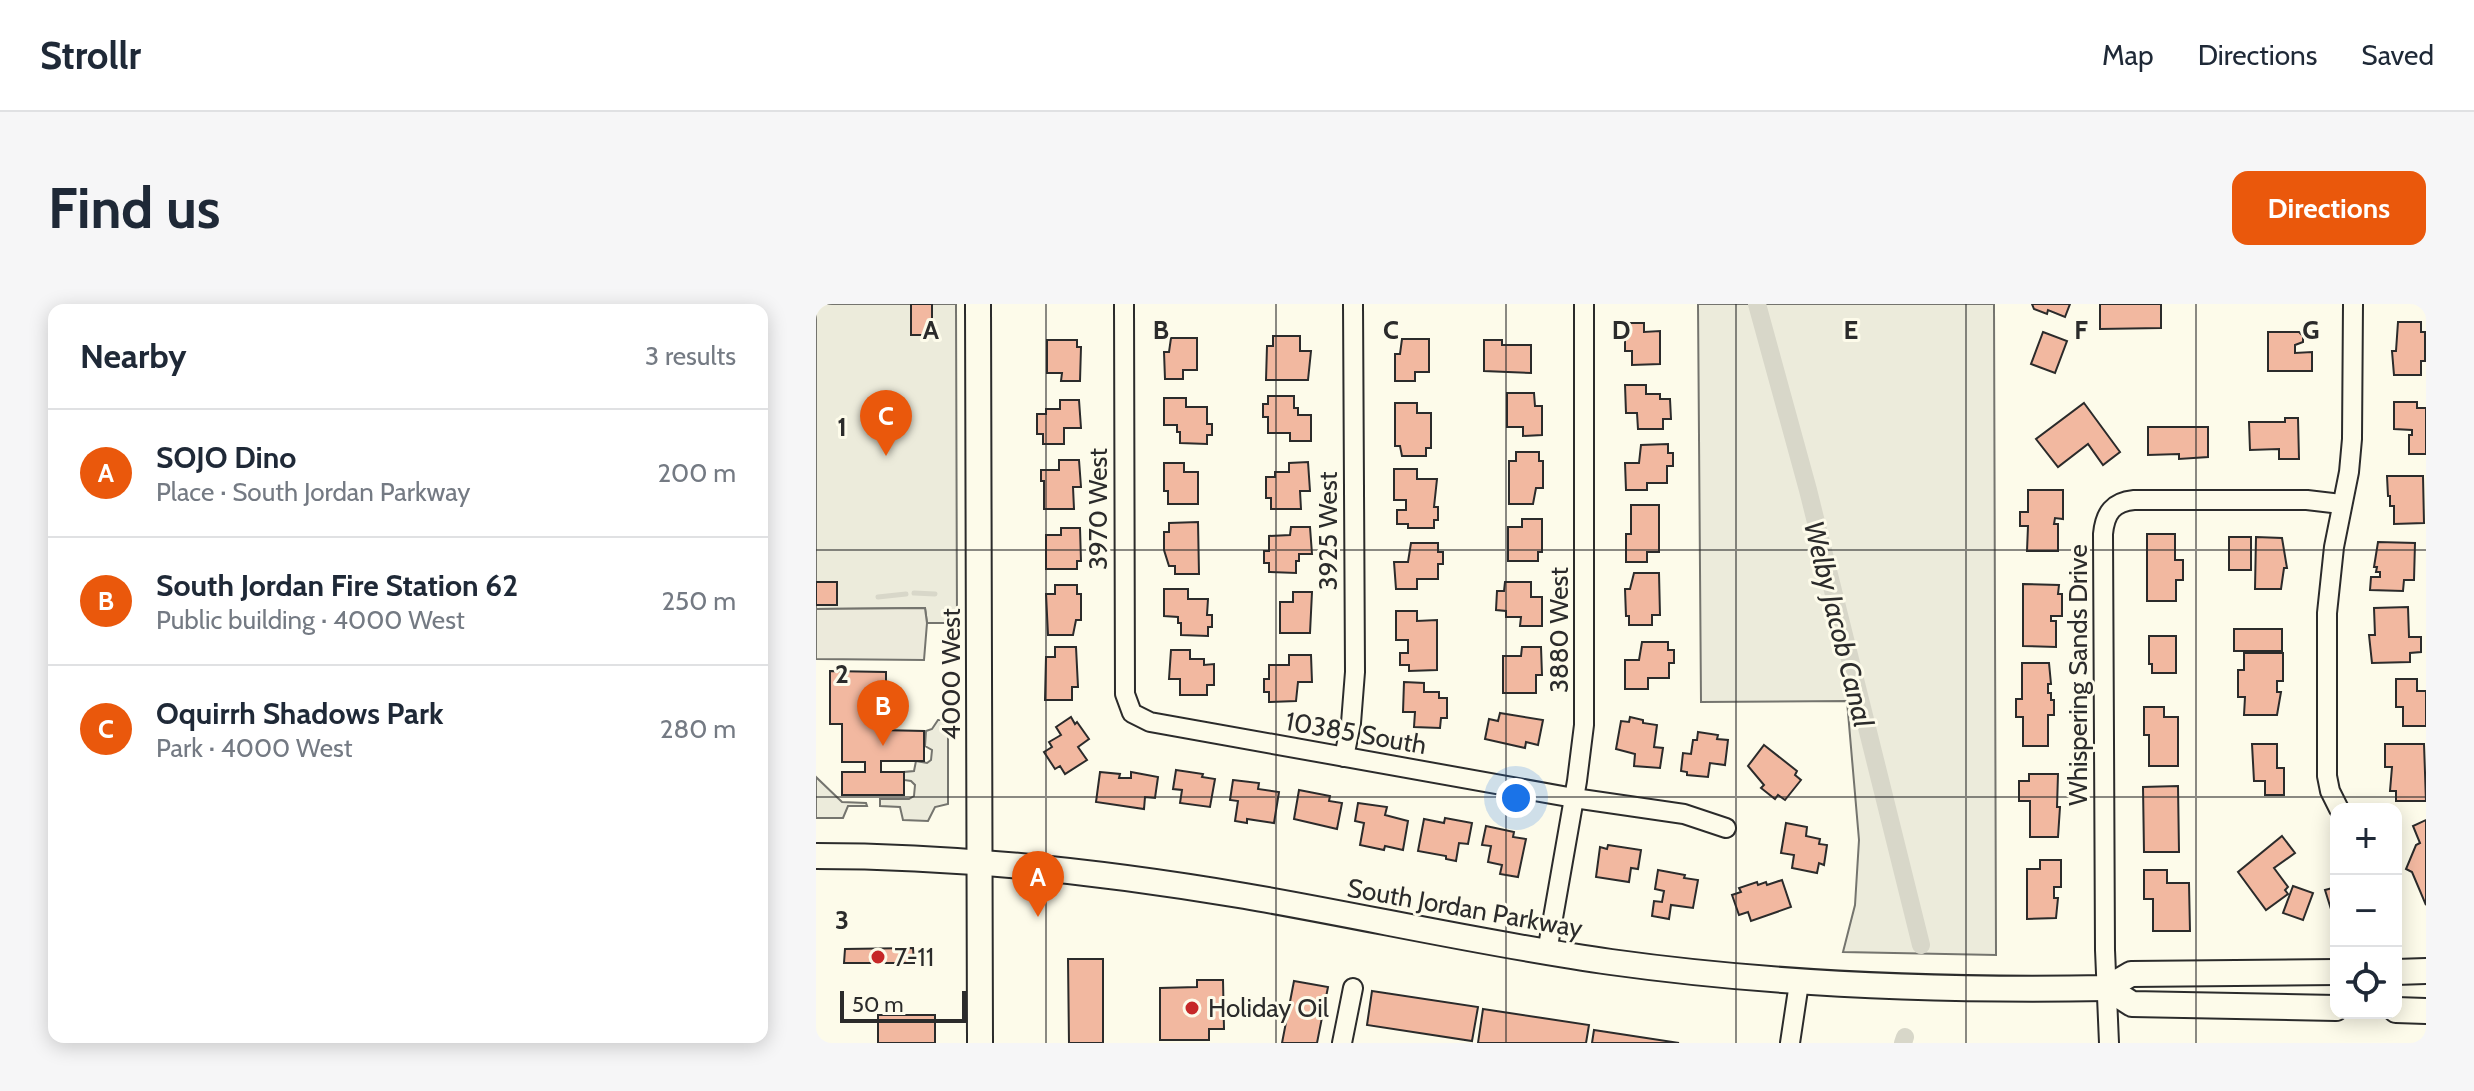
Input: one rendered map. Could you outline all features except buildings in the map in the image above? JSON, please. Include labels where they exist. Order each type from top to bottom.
[{"type":"main road","name":"4000 West","points":[[978,304],[980,1043]]},
{"type":"main road","name":"South Jordan Parkway","points":[[816,856],[979,863],[1117,877],[1197,888],[1547,952],[1672,970],[1799,983],[1934,988],[2107,988],[2131,974],[2330,972]]},
{"type":"main road","points":[[2402,972],[2426,971]]},
{"type":"main road","name":"South Jordan Parkway","points":[[2107,988],[2132,1004],[2330,1008]]},
{"type":"main road","points":[[2402,1010],[2426,1011]]},
{"type":"street","name":"3970 West","points":[[1124,304],[1125,694],[1132,713]]},
{"type":"street","name":"3925 West","points":[[1344,757],[1351,723],[1355,672],[1353,304]]},
{"type":"street","name":"3880 West","points":[[1547,952],[1574,798],[1585,712],[1584,304]]},
{"type":"street","points":[[2336,803],[2327,776],[2327,613],[2329,580],[2352,439],[2353,304]]},
{"type":"street","name":"Whispering Sands Drive","points":[[2107,988],[2103,550],[2107,515],[2118,503],[2134,500],[2307,500],[2341,504]]},
{"type":"street","name":"10385 South","points":[[1132,713],[1150,722],[1574,798],[1684,814],[1726,828]]},
{"type":"street","points":[[1790,1043],[1799,983]]},
{"type":"street","points":[[1348,1042],[1353,988]]},
{"type":"street","points":[[2107,988],[2109,1043]]},
{"type":"shaded area","points":[[816,304],[956,304],[957,623],[927,623],[925,608],[816,609]]},
{"type":"shaded area","points":[[1698,304],[1994,304],[1996,955],[1843,952],[1855,905],[1859,840],[1847,701],[1701,702]]},
{"type":"shaded area","points":[[925,608],[924,660],[816,659],[816,609]]},
{"type":"shaded area","points":[[938,720],[948,720],[948,804],[935,807],[928,821],[903,820],[900,807],[880,806],[880,799],[909,799],[914,796],[915,785],[904,780],[904,772],[914,771],[916,761],[927,763],[931,760],[932,750],[925,746],[926,731],[932,729]]},
{"type":"shaded area","points":[[816,777],[842,802],[866,803],[867,806],[848,806],[843,818],[816,818]]},
{"type":"waterway","name":"Welby Jacob Canal","points":[[1757,304],[1808,490],[1921,945]]},
{"type":"waterway","points":[[914,593],[935,594]]},
{"type":"waterway","points":[[878,597],[906,594]]},
{"type":"waterway","name":"Welby Jacob Canal","points":[[1903,1043],[1905,1037]]},
{"type":"place","name":"Oquirrh Shadows Park","points":[[886,456]]},
{"type":"place","name":"South Jordan Fire Station 62","points":[[883,746]]},
{"type":"place","name":"SOJO Dino","points":[[1038,917]]},
{"type":"place","name":"7-11","points":[[878,957]]},
{"type":"place","name":"Holiday Oil","points":[[1192,1008]]}]
